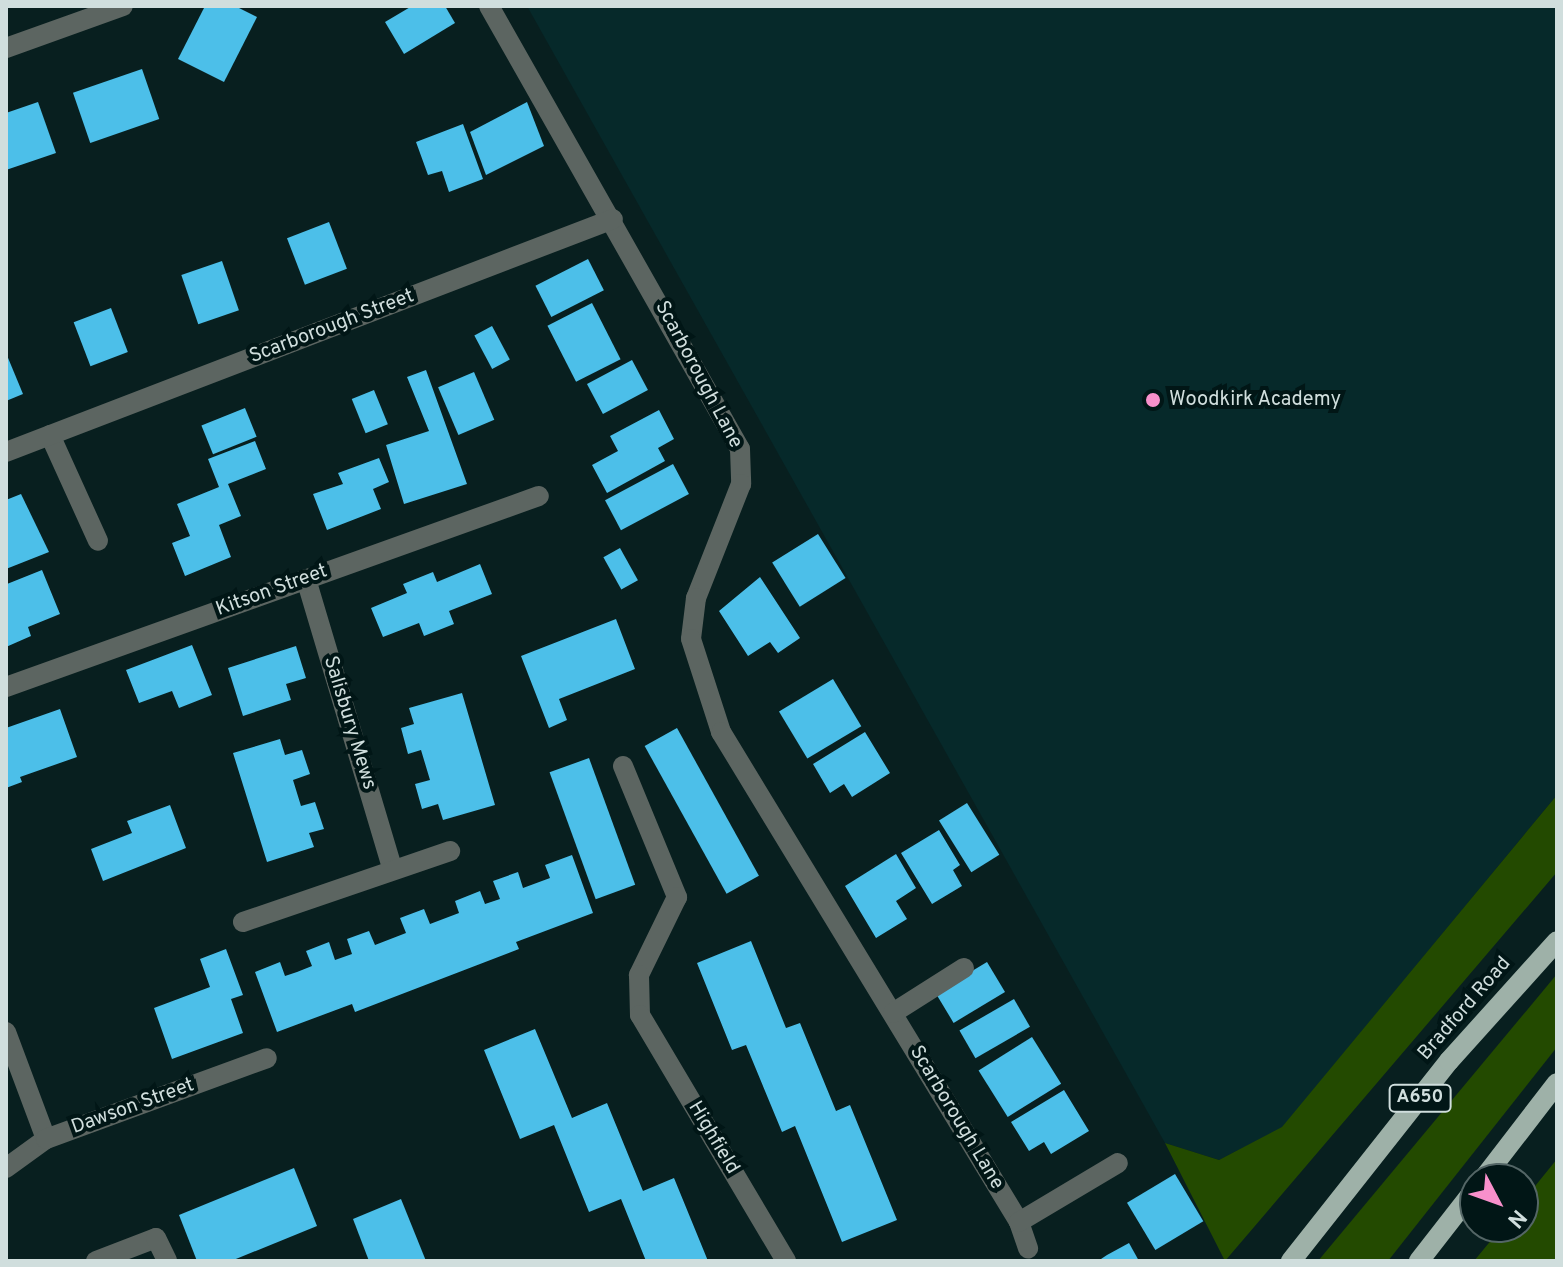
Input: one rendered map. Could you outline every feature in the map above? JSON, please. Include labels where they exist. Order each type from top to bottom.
[{"type":"main road","name":"Bradford Road","points":[[1291,1261],[1449,1061],[1557,941]]},
{"type":"main road","points":[[1495,1163],[1557,1083]]},
{"type":"main road","points":[[1419,1261],[1459,1210]]},
{"type":"street","points":[[6,48],[123,6]]},
{"type":"street","name":"Scarborough Lane","points":[[489,6],[613,219],[740,449],[741,484],[696,598],[691,639],[701,685],[721,732],[1019,1222],[1028,1248]]},
{"type":"street","name":"Scarborough Street","points":[[6,452],[613,219]]},
{"type":"street","points":[[50,435],[98,541]]},
{"type":"street","name":"Kitson Street","points":[[6,687],[539,496]]},
{"type":"street","name":"Salisbury Mews","points":[[306,579],[392,868]]},
{"type":"street","name":"Highfield","points":[[623,766],[677,897],[639,975],[640,1015],[786,1261]]},
{"type":"street","points":[[243,922],[392,868],[450,851]]},
{"type":"street","points":[[893,1013],[964,968]]},
{"type":"street","points":[[6,1032],[46,1139]]},
{"type":"street","name":"Dawson Street","points":[[6,1168],[46,1139],[267,1058]]},
{"type":"street","points":[[1019,1222],[1118,1163]]},
{"type":"street","points":[[96,1261],[156,1238],[167,1261]]},
{"type":"shaded area","name":"Woodkirk Academy","points":[[527,6],[1557,6],[1557,795],[1282,1128],[1219,1160],[1165,1143]]},
{"type":"green space","points":[[1557,795],[1557,872],[1225,1261],[1165,1143],[1219,1160],[1282,1127]]},
{"type":"green space","points":[[1557,974],[1557,1047],[1465,1163],[1459,1163],[1459,1171],[1388,1261],[1318,1261]]},
{"type":"green space","points":[[1557,1159],[1557,1261],[1474,1261],[1489,1243],[1539,1243],[1539,1181]]},
{"type":"building","points":[[205,6],[235,6],[257,17],[224,82],[178,59]]},
{"type":"building","points":[[412,6],[445,6],[455,23],[404,54],[385,22]]},
{"type":"building","points":[[142,69],[159,119],[90,143],[73,93]]},
{"type":"building","points":[[38,102],[56,153],[6,170],[6,113]]},
{"type":"building","points":[[527,102],[544,146],[486,175],[470,132]]},
{"type":"building","points":[[463,124],[483,179],[449,192],[442,171],[428,175],[416,142]]},
{"type":"building","points":[[329,222],[347,269],[305,285],[287,238]]},
{"type":"building","points":[[588,259],[604,290],[551,317],[535,286]]},
{"type":"building","points":[[222,261],[239,310],[198,324],[181,275]]},
{"type":"building","points":[[592,303],[621,359],[576,382],[547,326]]},
{"type":"building","points":[[111,308],[128,352],[91,366],[74,322]]},
{"type":"building","points":[[492,326],[510,360],[492,369],[474,335]]},
{"type":"building","points":[[6,353],[23,394],[6,401]]},
{"type":"building","points":[[632,360],[648,390],[603,414],[587,384]]},
{"type":"building","points":[[426,370],[467,484],[404,504],[386,445],[429,431],[407,377]]},
{"type":"building","points":[[474,372],[494,420],[458,435],[438,387]]},
{"type":"building","points":[[374,390],[388,424],[366,433],[352,399]]},
{"type":"building","points":[[245,408],[257,437],[213,454],[201,426]]},
{"type":"building","points":[[659,410],[674,439],[658,448],[665,461],[607,493],[592,465],[618,451],[610,436]]},
{"type":"building","points":[[255,441],[266,469],[228,484],[241,516],[219,525],[231,557],[185,576],[172,543],[190,536],[177,504],[219,487],[208,459]]},
{"type":"building","points":[[379,458],[389,482],[373,489],[381,509],[327,530],[313,494],[343,484],[338,473]]},
{"type":"building","points":[[673,464],[689,494],[621,530],[605,500]]},
{"type":"building","points":[[21,494],[49,552],[6,569],[6,500]]},
{"type":"building","points":[[818,534],[846,578],[800,607],[772,563]]},
{"type":"building","points":[[620,548],[638,580],[621,590],[603,557]]},
{"type":"building","points":[[480,564],[492,594],[449,611],[454,624],[424,636],[419,623],[383,637],[371,608],[407,593],[403,584],[433,572],[437,582]]},
{"type":"building","points":[[42,570],[60,614],[28,627],[31,636],[6,647],[7,584]]},
{"type":"building","points":[[760,577],[800,638],[778,653],[770,642],[748,656],[719,611]]},
{"type":"building","points":[[616,619],[635,669],[559,699],[567,720],[549,728],[521,656]]},
{"type":"building","points":[[192,645],[212,695],[179,708],[172,691],[139,703],[126,670]]},
{"type":"building","points":[[296,646],[306,678],[286,684],[291,700],[243,716],[228,668]]},
{"type":"building","points":[[833,679],[861,726],[807,759],[779,711]]},
{"type":"building","points":[[462,693],[495,805],[443,820],[438,804],[422,809],[415,784],[430,780],[421,750],[408,754],[401,728],[414,724],[409,708]]},
{"type":"building","points":[[60,709],[77,757],[20,777],[22,782],[6,788],[6,728]]},
{"type":"building","points":[[677,728],[759,876],[727,894],[645,746]]},
{"type":"building","points":[[865,732],[890,773],[852,797],[844,784],[830,793],[813,764]]},
{"type":"building","points":[[280,739],[285,755],[302,750],[310,774],[293,780],[301,806],[315,802],[324,829],[309,833],[314,847],[267,862],[233,753]]},
{"type":"building","points":[[589,758],[635,885],[596,899],[550,772]]},
{"type":"building","points":[[967,803],[999,855],[971,872],[939,820]]},
{"type":"building","points":[[170,805],[186,848],[103,881],[91,849],[132,833],[127,821]]},
{"type":"building","points":[[939,830],[960,865],[953,870],[962,886],[932,904],[901,853]]},
{"type":"building","points":[[896,854],[916,888],[896,901],[907,919],[876,938],[845,886]]},
{"type":"building","points":[[572,855],[593,913],[516,942],[519,949],[355,1012],[352,1004],[277,1032],[255,972],[280,962],[285,976],[312,966],[306,951],[329,942],[335,960],[352,954],[347,939],[369,931],[375,945],[406,933],[400,918],[424,909],[430,924],[459,913],[455,901],[480,891],[485,904],[500,899],[493,881],[518,872],[523,888],[550,878],[545,865]]},
{"type":"building","points":[[751,941],[786,1028],[800,1023],[836,1111],[850,1105],[897,1220],[842,1242],[795,1126],[782,1132],[746,1045],[732,1050],[697,963]]},
{"type":"building","points":[[226,949],[243,995],[231,999],[243,1033],[172,1059],[154,1008],[210,987],[200,959]]},
{"type":"building","points":[[987,962],[1005,992],[954,1023],[936,993]]},
{"type":"building","points":[[1014,999],[1030,1027],[975,1058],[959,1030]]},
{"type":"building","points":[[535,1029],[572,1118],[607,1103],[643,1191],[674,1178],[708,1261],[646,1261],[621,1199],[589,1212],[554,1125],[520,1139],[484,1050]]},
{"type":"building","points":[[1032,1037],[1061,1084],[1008,1117],[979,1070]]},
{"type":"building","points":[[1064,1090],[1089,1131],[1051,1154],[1044,1142],[1029,1151],[1011,1122]]},
{"type":"building","points":[[294,1168],[317,1226],[231,1261],[197,1261],[179,1215]]},
{"type":"building","points":[[1175,1174],[1203,1221],[1155,1250],[1127,1203]]},
{"type":"building","points":[[401,1199],[426,1261],[369,1261],[353,1219]]},
{"type":"building","points":[[1129,1243],[1139,1261],[1098,1261],[1107,1255]]},
{"type":"place","name":"Woodkirk Academy","points":[[1153,400]]}]
